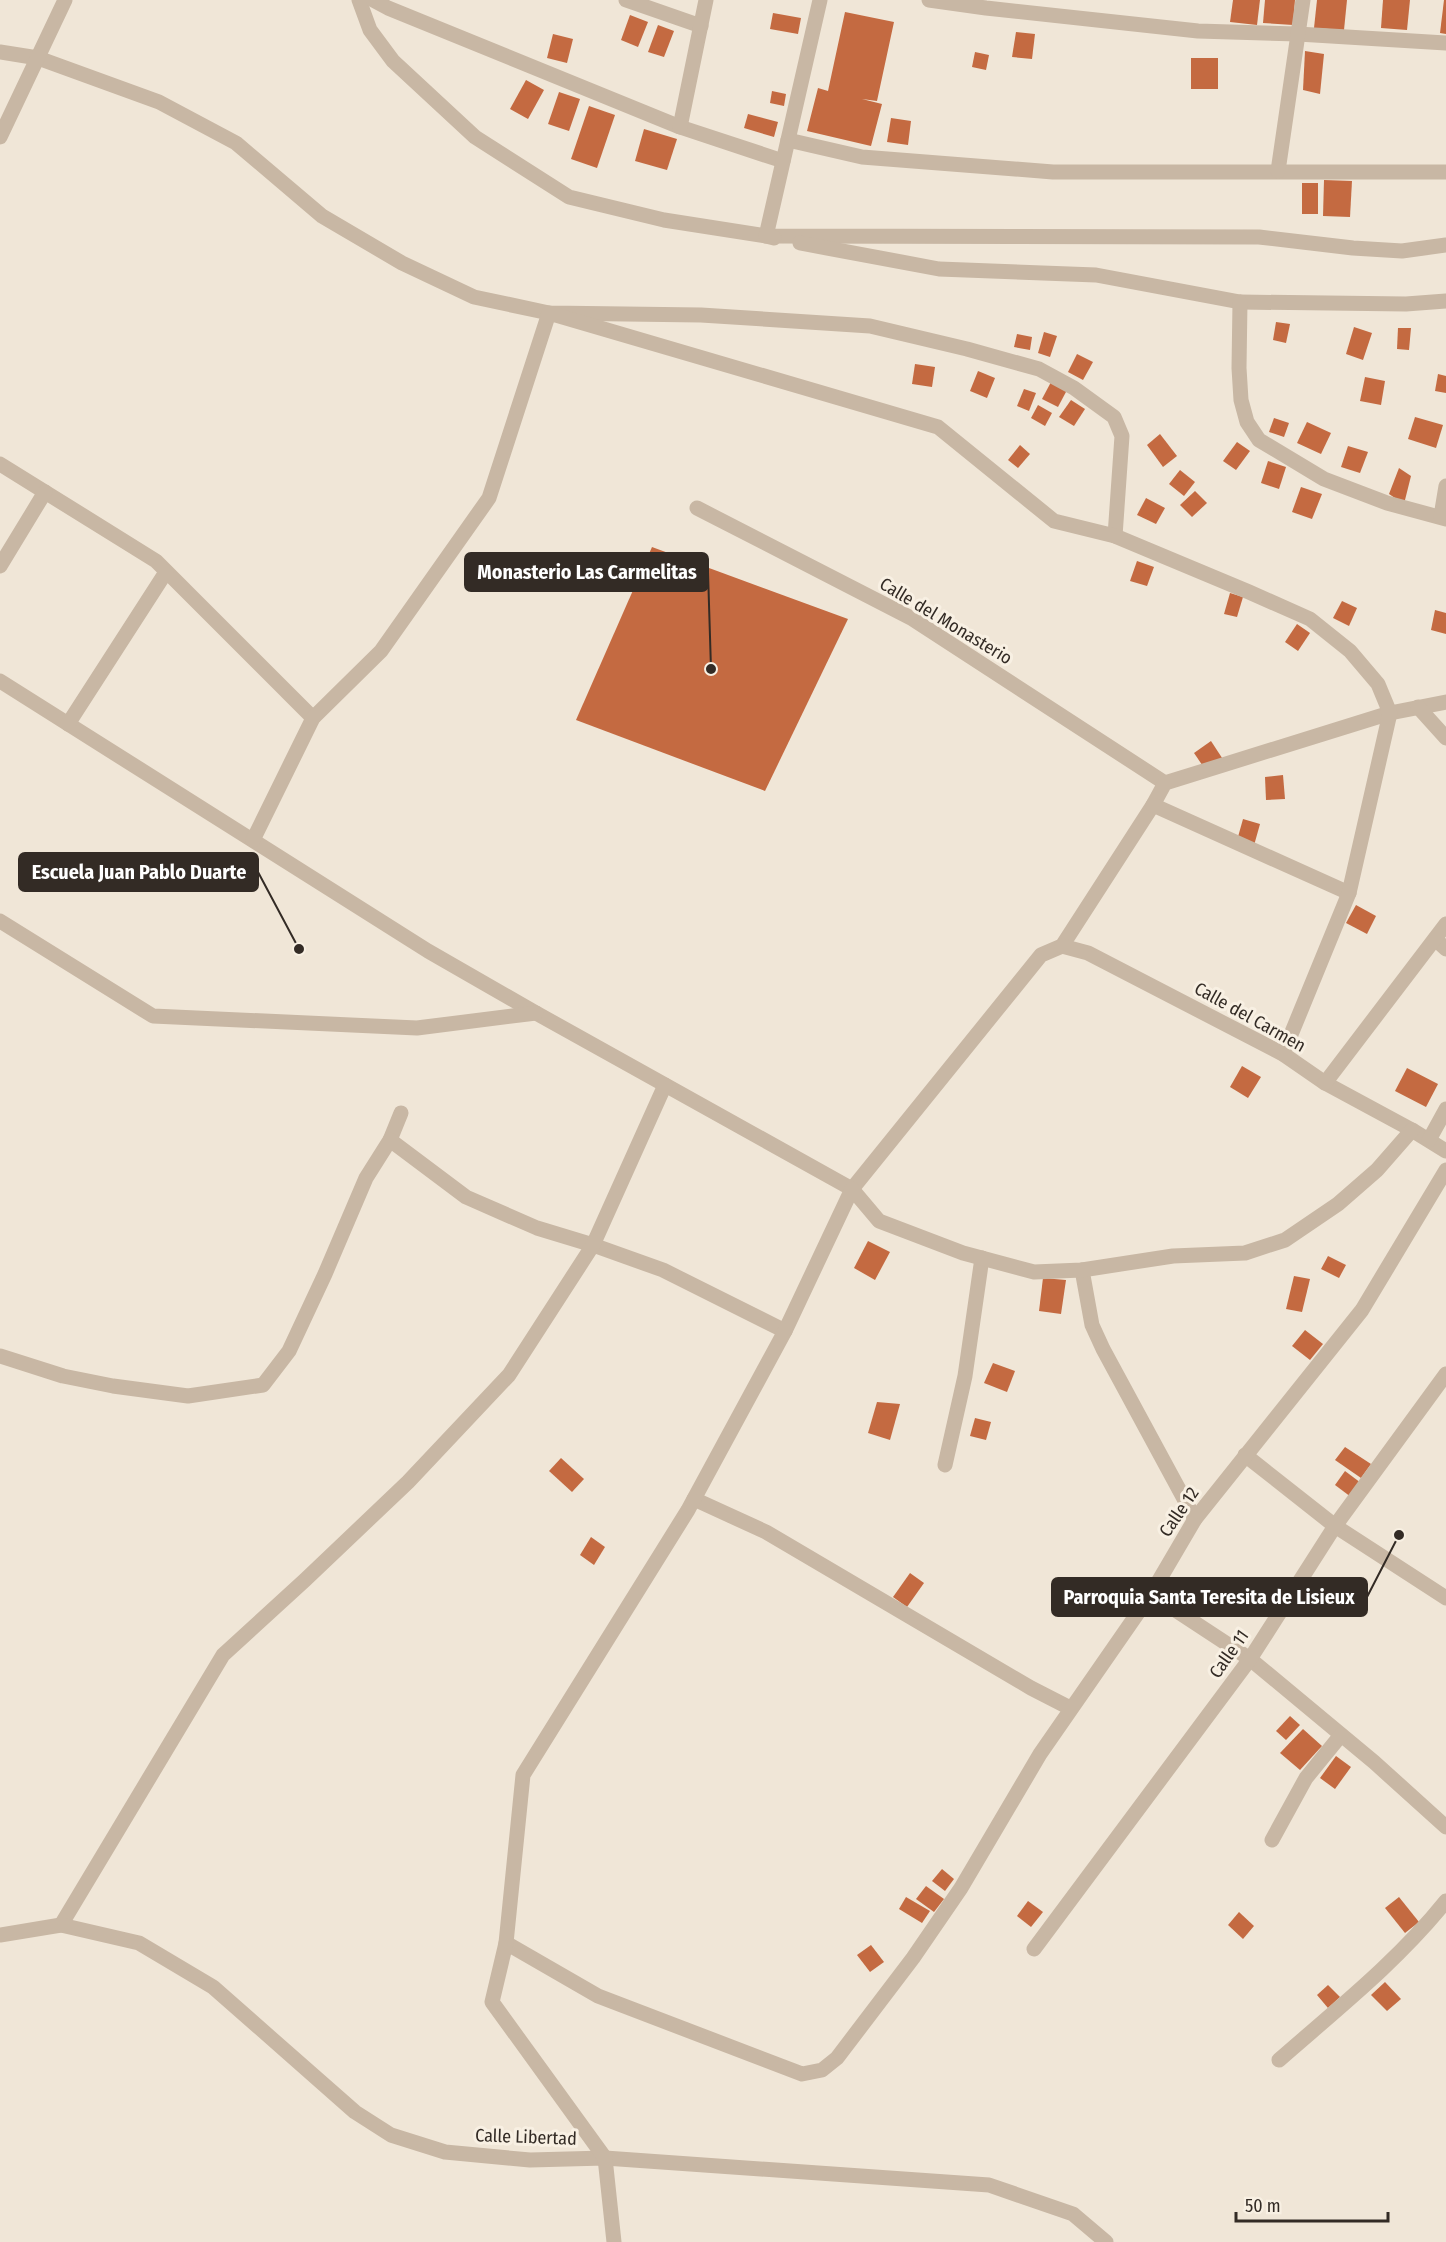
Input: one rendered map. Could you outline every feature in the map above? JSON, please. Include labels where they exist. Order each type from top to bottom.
[{"type":"street","points":[[0,137],[65,0]]},
{"type":"street","points":[[359,0],[370,30],[393,61],[476,136],[569,197],[664,220],[766,236],[939,269],[1096,275],[1240,302],[1406,304],[1446,301]]},
{"type":"street","points":[[373,0],[399,13],[680,127],[783,161]]},
{"type":"street","points":[[626,0],[701,26]]},
{"type":"street","points":[[680,127],[706,0]]},
{"type":"street","points":[[766,236],[819,0]]},
{"type":"street","points":[[929,0],[1198,31],[1298,34],[1446,43]]},
{"type":"street","points":[[1278,171],[1303,0]]},
{"type":"street","points":[[0,51],[38,58],[159,102],[236,143],[322,216],[402,263],[474,297],[549,314],[938,427],[1054,521],[1114,536],[1310,619],[1350,651],[1378,684],[1390,713],[1349,893],[1283,1054]]},
{"type":"street","points":[[0,62],[38,58]]},
{"type":"street","points":[[788,140],[862,157],[1053,172],[1446,172]]},
{"type":"street","points":[[766,236],[1259,237],[1353,248],[1402,250],[1446,245]]},
{"type":"street","points":[[1240,302],[1241,400],[1247,422],[1260,440],[1324,479],[1387,503],[1443,517],[1446,486]]},
{"type":"street","points":[[549,314],[701,315],[870,326],[1039,369],[1074,388],[1114,417],[1122,436],[1114,536]]},
{"type":"street","points":[[253,840],[313,718],[381,651],[489,498],[549,314]]},
{"type":"street","points":[[0,464],[156,561],[313,718]]},
{"type":"street","points":[[0,566],[45,492]]},
{"type":"street","name":"Calle del Monasterio","points":[[698,508],[911,618],[1165,783]]},
{"type":"street","points":[[68,724],[166,572]]},
{"type":"street","points":[[0,681],[428,951],[852,1189],[879,1221],[963,1253],[1034,1272],[1082,1270],[1173,1256],[1245,1253],[1285,1240],[1338,1204],[1369,1177],[1412,1130]]},
{"type":"street","points":[[614,2242],[605,2158],[492,2002],[506,1943],[523,1775],[694,1499],[785,1331],[852,1189],[1041,955],[1062,946],[1165,783],[1390,713],[1446,702]]},
{"type":"street","points":[[1418,707],[1446,738]]},
{"type":"street","points":[[1153,805],[1349,893]]},
{"type":"street","points":[[0,921],[153,1016],[417,1028],[536,1013]]},
{"type":"street","points":[[1325,1083],[1440,944],[1446,924]]},
{"type":"street","name":"Calle del Carmen","points":[[1062,946],[1088,953],[1283,1054],[1325,1083],[1446,1151]]},
{"type":"street","points":[[61,1925],[223,1655],[408,1482],[509,1375],[593,1245],[665,1085]]},
{"type":"street","points":[[1429,1140],[1446,1109]]},
{"type":"street","points":[[0,1356],[63,1376],[113,1386],[188,1396],[263,1385],[289,1351],[366,1179],[390,1140],[400,1113]]},
{"type":"street","points":[[390,1140],[466,1197],[537,1228],[663,1270],[785,1331]]},
{"type":"street","name":"Calle 12","points":[[506,1943],[598,1996],[802,2074],[822,2070],[837,2058],[913,1958],[961,1888],[1040,1754],[1151,1594],[1195,1519],[1362,1310],[1446,1170]]},
{"type":"street","points":[[945,1465],[965,1376],[982,1258]]},
{"type":"street","points":[[1082,1270],[1092,1325],[1102,1349],[1195,1519]]},
{"type":"street","name":"Calle 11","points":[[1034,1949],[1250,1659],[1335,1526],[1445,1377]]},
{"type":"street","points":[[1245,1455],[1335,1526],[1446,1598]]},
{"type":"street","points":[[694,1499],[766,1532],[1031,1688],[1070,1708]]},
{"type":"street","points":[[1151,1594],[1250,1659],[1446,1827]]},
{"type":"street","points":[[1272,1840],[1306,1778],[1341,1735]]},
{"type":"street","points":[[1279,2060],[1359,1990],[1429,1922],[1446,1901]]},
{"type":"street","name":"Calle Libertad","points":[[0,1935],[61,1925],[139,1943],[213,1988],[355,2112],[391,2135],[445,2152],[530,2160],[605,2158],[989,2185],[1073,2214],[1106,2242]]},
{"type":"building","points":[[1233,0],[1260,0],[1257,25],[1230,22]]},
{"type":"building","points":[[1265,0],[1295,0],[1293,25],[1263,23]]},
{"type":"building","points":[[1317,0],[1347,0],[1344,30],[1314,28]]},
{"type":"building","points":[[1383,0],[1410,0],[1407,30],[1381,28]]},
{"type":"building","points":[[1444,0],[1446,0],[1446,34],[1440,33]]},
{"type":"building","points":[[845,12],[894,22],[877,101],[862,99],[882,104],[871,146],[807,131],[818,88],[828,91]]},
{"type":"building","points":[[773,13],[801,18],[798,34],[770,29]]},
{"type":"building","points":[[630,15],[648,22],[638,47],[621,40]]},
{"type":"building","points":[[658,25],[674,31],[664,57],[648,52]]},
{"type":"building","points":[[1016,32],[1035,34],[1032,59],[1012,57]]},
{"type":"building","points":[[553,34],[573,39],[567,63],[547,58]]},
{"type":"building","points":[[1305,51],[1324,54],[1320,94],[1303,90]]},
{"type":"building","points":[[975,52],[989,55],[986,70],[972,67]]},
{"type":"building","points":[[1191,58],[1218,58],[1218,89],[1191,89]]},
{"type":"building","points":[[526,80],[544,90],[528,119],[510,109]]},
{"type":"building","points":[[772,91],[786,94],[784,106],[770,103]]},
{"type":"building","points":[[559,92],[580,99],[569,131],[548,124]]},
{"type":"building","points":[[589,106],[615,115],[597,168],[571,159]]},
{"type":"building","points":[[748,114],[778,122],[774,137],[744,128]]},
{"type":"building","points":[[891,118],[911,121],[908,145],[887,142]]},
{"type":"building","points":[[644,129],[677,139],[667,170],[635,161]]},
{"type":"building","points":[[1324,180],[1352,181],[1350,217],[1323,216]]},
{"type":"building","points":[[1302,183],[1318,183],[1318,214],[1302,214]]},
{"type":"building","points":[[1276,322],[1290,324],[1286,343],[1273,340]]},
{"type":"building","points":[[1354,327],[1372,333],[1363,360],[1346,354]]},
{"type":"building","points":[[1398,328],[1411,328],[1409,350],[1397,349]]},
{"type":"building","points":[[1044,332],[1057,336],[1050,357],[1038,353]]},
{"type":"building","points":[[1017,334],[1032,337],[1030,350],[1014,347]]},
{"type":"building","points":[[1077,354],[1093,362],[1083,380],[1068,372]]},
{"type":"building","points":[[915,364],[935,367],[932,387],[912,384]]},
{"type":"building","points":[[978,371],[995,378],[987,398],[970,391]]},
{"type":"building","points":[[1438,374],[1446,376],[1446,393],[1435,391]]},
{"type":"building","points":[[1365,377],[1385,381],[1381,405],[1360,401]]},
{"type":"building","points":[[1051,382],[1067,390],[1058,407],[1042,399]]},
{"type":"building","points":[[1024,389],[1036,393],[1029,411],[1017,406]]},
{"type":"building","points":[[1071,400],[1085,409],[1074,426],[1059,417]]},
{"type":"building","points":[[1038,405],[1052,413],[1045,426],[1031,418]]},
{"type":"building","points":[[1415,417],[1443,425],[1436,448],[1408,439]]},
{"type":"building","points":[[1274,418],[1289,423],[1284,437],[1269,432]]},
{"type":"building","points":[[1307,422],[1331,433],[1321,454],[1297,443]]},
{"type":"building","points":[[1160,434],[1177,456],[1163,467],[1147,445]]},
{"type":"building","points":[[1237,442],[1250,451],[1236,470],[1223,461]]},
{"type":"building","points":[[1020,445],[1030,454],[1018,468],[1008,460]]},
{"type":"building","points":[[1348,446],[1368,452],[1360,473],[1341,467]]},
{"type":"building","points":[[1268,461],[1286,467],[1279,489],[1261,483]]},
{"type":"building","points":[[1399,468],[1411,476],[1404,504],[1389,494]]},
{"type":"building","points":[[1180,470],[1195,482],[1184,496],[1169,484]]},
{"type":"building","points":[[1301,487],[1322,494],[1312,519],[1292,512]]},
{"type":"building","points":[[1195,491],[1207,503],[1192,517],[1180,505]]},
{"type":"building","points":[[1146,498],[1165,508],[1156,524],[1137,515]]},
{"type":"building","points":[[652,547],[848,619],[765,791],[576,720]]},
{"type":"building","points":[[1137,561],[1154,567],[1147,586],[1130,581]]},
{"type":"building","points":[[1230,593],[1243,597],[1237,617],[1224,614]]},
{"type":"building","points":[[1342,601],[1357,608],[1349,626],[1333,618]]},
{"type":"building","points":[[1435,610],[1446,613],[1446,634],[1431,630]]},
{"type":"building","points":[[1297,624],[1310,633],[1298,651],[1285,642]]},
{"type":"building","points":[[1211,741],[1226,764],[1209,775],[1194,753]]},
{"type":"building","points":[[1283,775],[1285,799],[1266,800],[1265,777]]},
{"type":"building","points":[[1243,819],[1260,824],[1253,849],[1236,844]]},
{"type":"building","points":[[1356,905],[1376,916],[1367,934],[1346,923]]},
{"type":"building","points":[[1242,1066],[1261,1077],[1248,1098],[1230,1087]]},
{"type":"building","points":[[1407,1068],[1438,1084],[1426,1107],[1395,1091]]},
{"type":"building","points":[[868,1241],[890,1252],[875,1280],[854,1268]]},
{"type":"building","points":[[1328,1256],[1346,1265],[1339,1278],[1321,1269]]},
{"type":"building","points":[[1294,1276],[1310,1279],[1302,1312],[1286,1309]]},
{"type":"building","points":[[1043,1278],[1066,1280],[1061,1314],[1039,1311]]},
{"type":"building","points":[[1305,1330],[1323,1344],[1310,1360],[1292,1346]]},
{"type":"building","points":[[993,1363],[1015,1371],[1007,1392],[984,1383]]},
{"type":"building","points":[[877,1402],[900,1404],[890,1440],[868,1433]]},
{"type":"building","points":[[975,1418],[991,1422],[986,1440],[970,1436]]},
{"type":"building","points":[[1345,1447],[1371,1464],[1361,1478],[1335,1460]]},
{"type":"building","points":[[561,1458],[584,1479],[572,1492],[549,1471]]},
{"type":"building","points":[[1345,1471],[1361,1483],[1351,1497],[1335,1485]]},
{"type":"building","points":[[591,1537],[605,1547],[594,1565],[580,1555]]},
{"type":"building","points":[[910,1573],[924,1583],[907,1607],[893,1597]]},
{"type":"building","points":[[1290,1716],[1300,1725],[1286,1740],[1276,1731]]},
{"type":"building","points":[[1303,1729],[1322,1746],[1300,1770],[1280,1753]]},
{"type":"building","points":[[1336,1756],[1351,1767],[1335,1789],[1320,1778]]},
{"type":"building","points":[[942,1869],[954,1879],[945,1891],[932,1881]]},
{"type":"building","points":[[926,1886],[944,1899],[934,1912],[916,1899]]},
{"type":"building","points":[[906,1897],[930,1911],[922,1923],[899,1909]]},
{"type":"building","points":[[1399,1897],[1419,1922],[1405,1933],[1385,1908]]},
{"type":"building","points":[[1028,1901],[1043,1912],[1031,1927],[1017,1916]]},
{"type":"building","points":[[1239,1912],[1254,1926],[1243,1939],[1228,1925]]},
{"type":"building","points":[[871,1945],[884,1962],[870,1972],[857,1955]]},
{"type":"building","points":[[1385,1982],[1401,1999],[1387,2011],[1371,1995]]},
{"type":"building","points":[[1328,1985],[1340,1997],[1328,2008],[1317,1995]]},
{"type":"place","name":"Monasterio Las Carmelitas","points":[[711,669]]},
{"type":"place","name":"Escuela Juan Pablo Duarte","points":[[299,949]]},
{"type":"place","name":"Parroquia Santa Teresita de Lisieux","points":[[1399,1535]]}]
